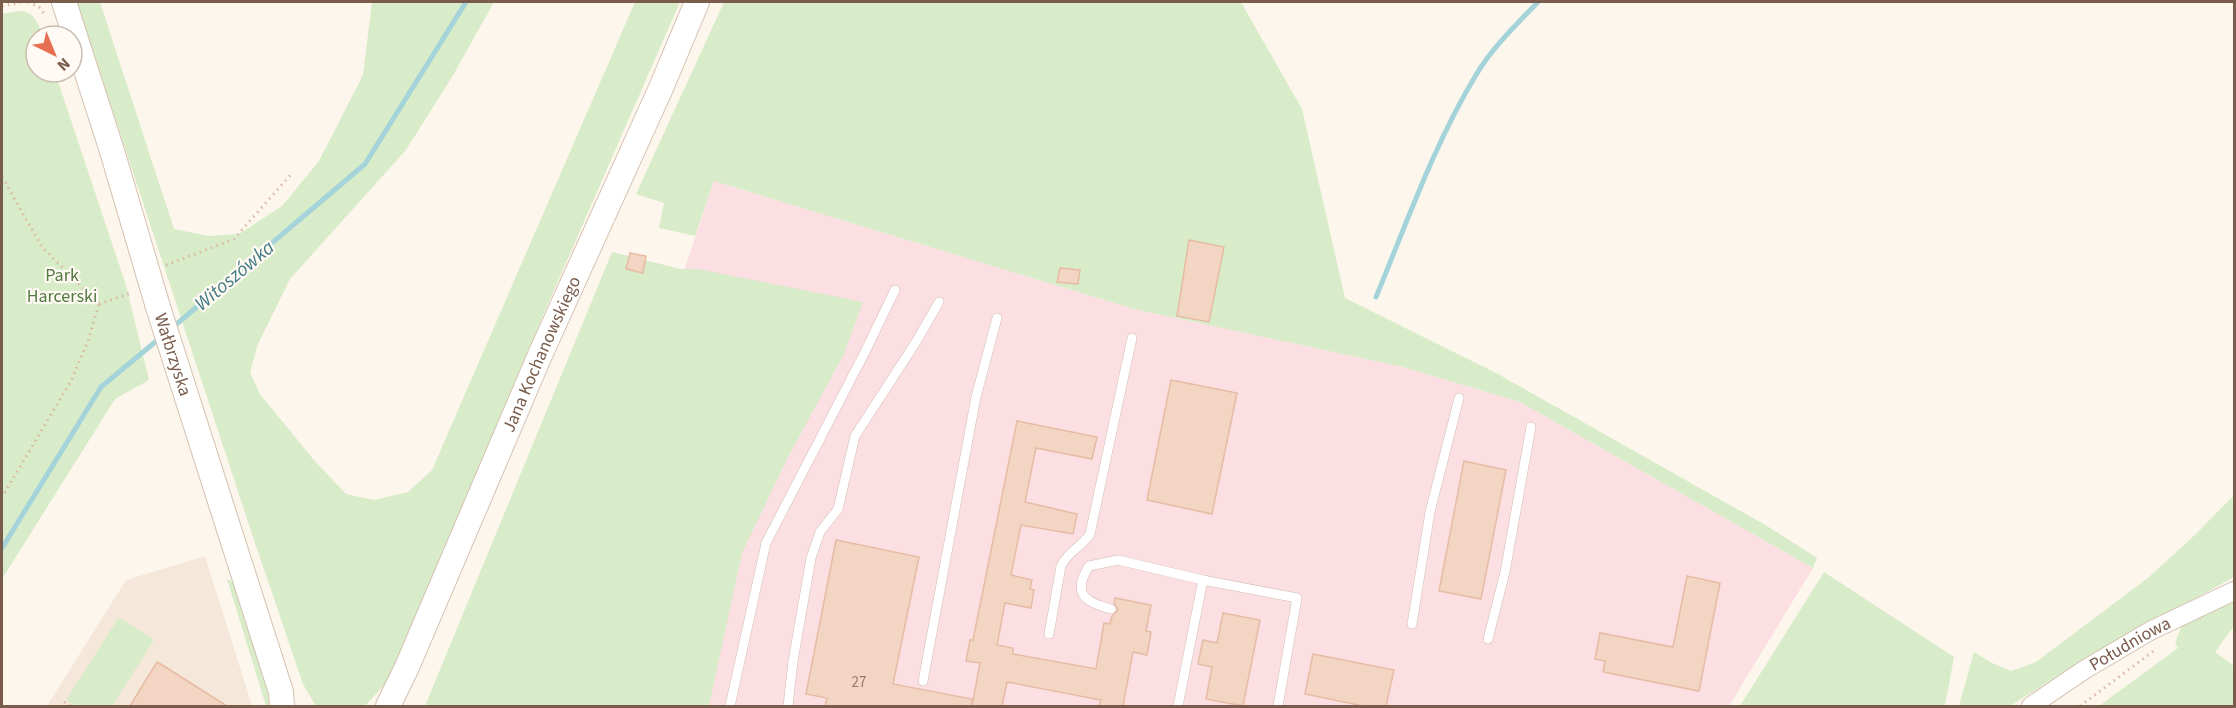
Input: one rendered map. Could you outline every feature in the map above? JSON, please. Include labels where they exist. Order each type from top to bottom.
[{"type":"street","name":"Jana Kochanowskiego","points":[[392,702],[540,355],[661,88],[697,2]]},
{"type":"street","name":"Wałbrzyska","points":[[55,8],[112,151],[158,307],[285,702]]},
{"type":"street","name":"Południowa","points":[[2031,706],[2112,653],[2235,591]]},
{"type":"lane","points":[[730,706],[766,543],[895,291]]},
{"type":"lane","points":[[788,706],[793,661],[811,558],[819,532],[838,509],[855,436],[939,302]]},
{"type":"lane","points":[[923,681],[974,407],[997,318]]},
{"type":"lane","points":[[1049,634],[1060,566],[1066,556],[1085,542],[1090,534],[1132,338]]},
{"type":"lane","points":[[1412,624],[1430,512],[1459,398]]},
{"type":"lane","points":[[1488,639],[1505,572],[1531,427]]},
{"type":"lane","points":[[1111,609],[1095,605],[1085,599],[1080,588],[1089,566],[1118,560],[1203,580],[1297,598],[1278,706]]},
{"type":"lane","points":[[1178,706],[1203,580]]},
{"type":"path","points":[[5,5],[21,2]]},
{"type":"path","points":[[28,2],[39,7],[55,8]]},
{"type":"path","points":[[99,304],[136,291],[149,278],[234,239],[293,172]]},
{"type":"path","points":[[2,177],[42,247],[99,304]]},
{"type":"path","points":[[2,497],[71,381],[88,341],[99,304]]},
{"type":"path","points":[[2080,706],[2172,638],[2177,619]]},
{"type":"path","points":[[64,702],[71,706]]},
{"type":"shaded area","points":[[714,181],[1134,309],[1403,367],[1520,402],[1813,568],[1729,706],[588,706],[640,402]]},
{"type":"shaded area","points":[[205,556],[252,706],[47,706],[126,580]]},
{"type":"green space","points":[[77,2],[100,2],[174,229],[208,236],[239,234],[282,206],[319,161],[363,75],[372,2],[494,2],[452,77],[406,150],[290,279],[258,344],[250,372],[260,394],[313,459],[346,494],[374,500],[408,492],[432,470],[635,2],[680,2],[548,304],[388,681],[365,706],[315,705],[303,684]]},
{"type":"green space","points":[[724,2],[1241,2],[1302,109],[1345,298],[1498,374],[1767,526],[1817,558],[1813,568],[1520,402],[1403,367],[1134,309],[714,181],[695,236],[659,228],[664,203],[636,194]]},
{"type":"green space","name":"Park Harcerski","points":[[19,11],[28,13],[38,24],[24,24],[24,84],[59,84],[126,285],[149,380],[115,399],[2,579],[2,14]]},
{"type":"green space","points":[[612,252],[681,269],[698,269],[863,302],[844,354],[787,459],[742,553],[709,706],[425,706]]},
{"type":"green space","points":[[2234,495],[2234,577],[2067,670],[2010,706],[1959,706],[1974,652],[2011,671],[2036,662],[2149,577]]},
{"type":"green space","points":[[1824,572],[1954,657],[1945,706],[1740,706]]},
{"type":"green space","points":[[227,579],[234,582],[274,706],[266,706]]},
{"type":"green space","points":[[2234,602],[2234,626],[2215,652],[2234,666],[2234,706],[2099,706],[2178,648],[2175,643],[2182,625]]},
{"type":"green space","points":[[119,617],[154,640],[112,706],[76,706],[66,700]]},
{"type":"building","points":[[1189,240],[1224,247],[1209,322],[1177,316]]},
{"type":"building","points":[[630,253],[646,256],[643,273],[626,269]]},
{"type":"building","points":[[1060,268],[1080,270],[1078,284],[1057,282]]},
{"type":"building","points":[[1171,380],[1237,393],[1212,514],[1147,500]]},
{"type":"building","points":[[1017,421],[1097,437],[1092,459],[1036,448],[1025,502],[1077,514],[1073,534],[1021,525],[1011,575],[1032,580],[1030,589],[1034,590],[1031,608],[1005,603],[997,645],[1013,648],[1013,654],[1096,669],[1104,623],[1110,624],[1112,616],[1118,610],[1114,603],[1115,598],[1151,605],[1146,631],[1151,632],[1147,655],[1133,652],[1123,706],[1099,706],[1101,700],[1007,682],[1002,706],[972,706],[980,663],[966,661],[970,640],[973,640]]},
{"type":"building","points":[[1464,461],[1506,470],[1481,599],[1439,591]]},
{"type":"building","points":[[836,540],[919,557],[893,684],[972,699],[972,706],[825,706],[827,698],[806,694]]},
{"type":"building","points":[[1687,576],[1720,583],[1699,691],[1603,672],[1605,661],[1595,659],[1600,633],[1673,647]]},
{"type":"building","points":[[1223,613],[1260,620],[1243,706],[1206,699],[1212,667],[1198,664],[1203,640],[1217,643]]},
{"type":"building","points":[[1313,654],[1394,670],[1386,706],[1363,706],[1305,694]]},
{"type":"building","points":[[157,662],[167,668],[227,706],[130,706]]},
{"type":"waterway","name":"Witoszówka","points":[[172,328],[365,164],[466,2]]},
{"type":"waterway","points":[[1376,297],[1422,184],[1461,101],[1489,55],[1538,2]]},
{"type":"waterway","name":"Witoszówka","points":[[2,548],[101,387],[160,338]]}]
